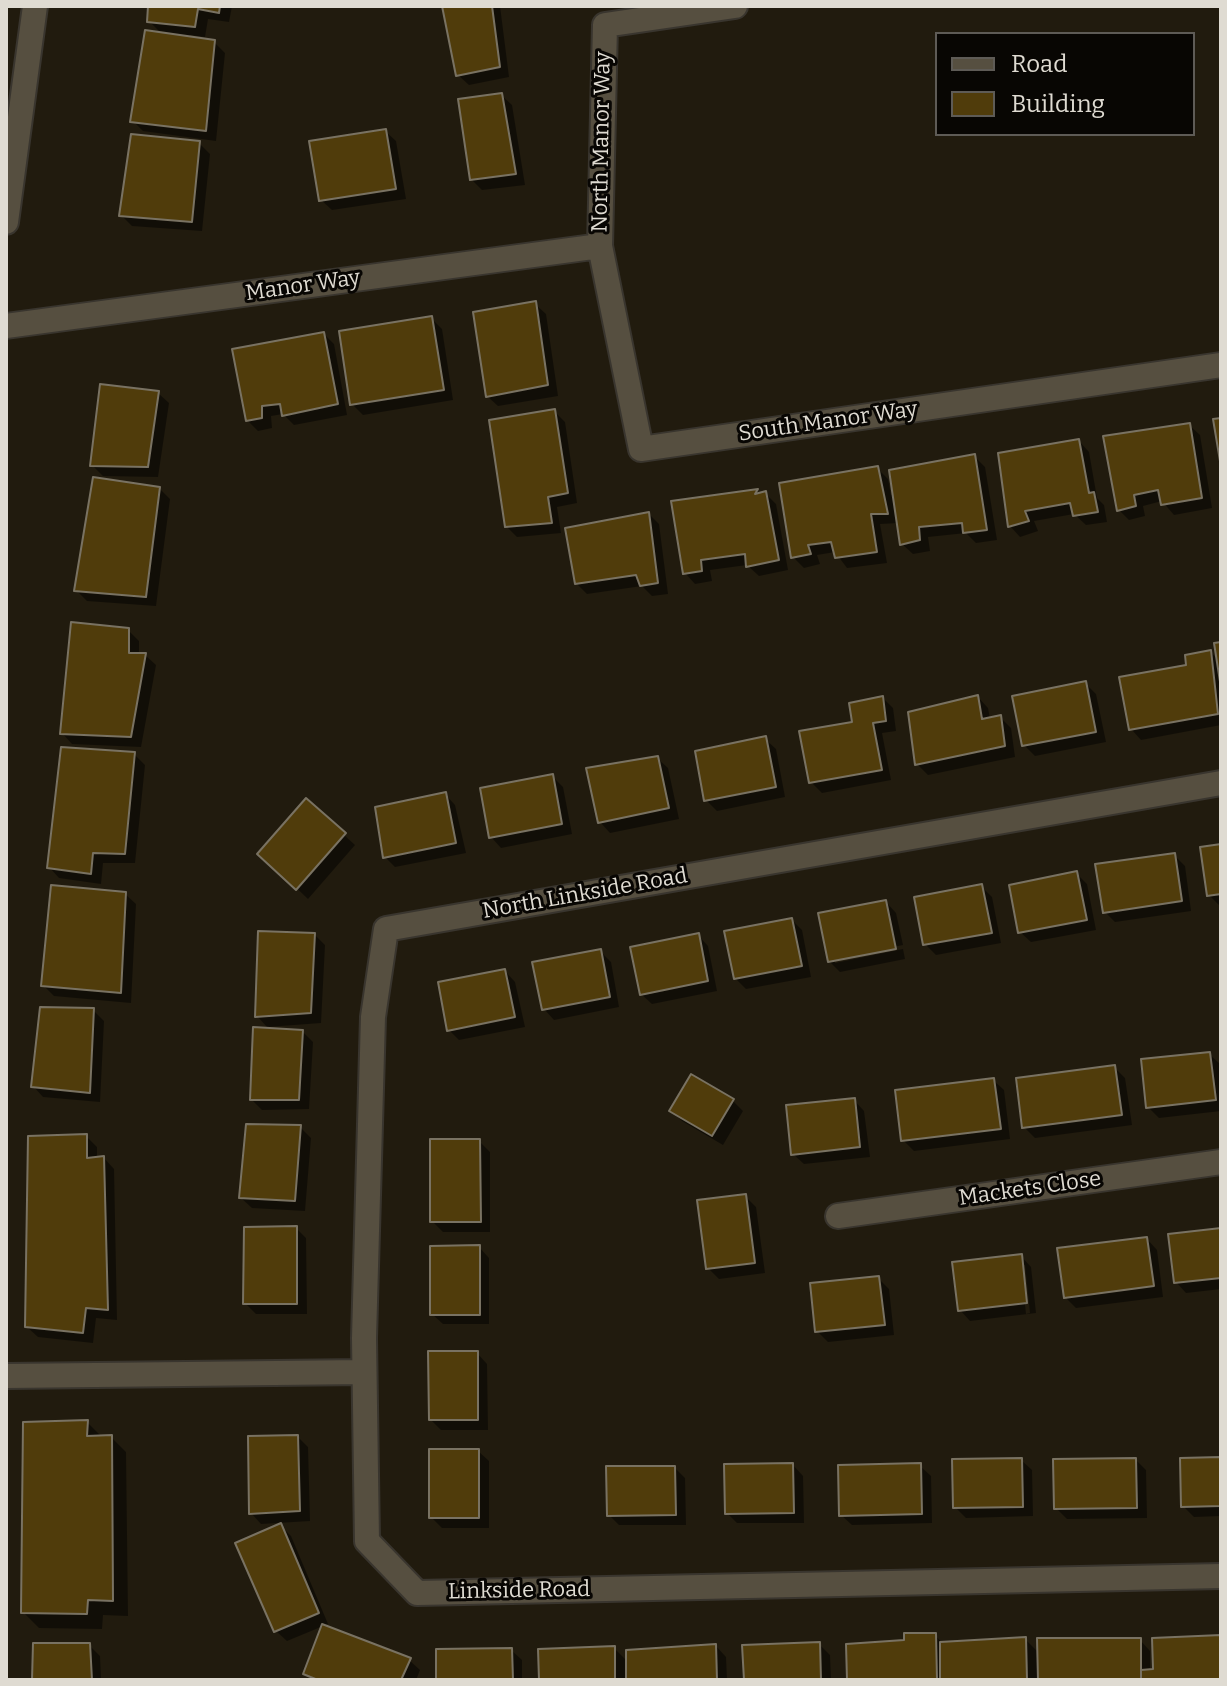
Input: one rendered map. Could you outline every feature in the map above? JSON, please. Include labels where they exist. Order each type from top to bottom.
[{"type":"street","points":[[6,222],[35,6]]},
{"type":"street","name":"North Manor Way","points":[[600,246],[605,25],[735,6]]},
{"type":"street","name":"Manor Way","points":[[6,326],[600,246]]},
{"type":"street","name":"South Manor Way","points":[[600,246],[641,449],[1221,365]]},
{"type":"street","name":"North Linkside Road","points":[[364,1372],[373,1017],[386,929],[1221,783]]},
{"type":"street","name":"Mackets Close","points":[[838,1216],[1221,1162]]},
{"type":"street","points":[[6,1376],[364,1372]]},
{"type":"street","name":"Linkside Road","points":[[364,1372],[367,1541],[417,1593],[1221,1576]]},
{"type":"building","points":[[148,6],[220,6],[219,13],[198,9],[195,27],[147,22]]},
{"type":"building","points":[[442,6],[492,6],[500,67],[456,76]]},
{"type":"building","points":[[145,30],[215,40],[206,131],[130,122]]},
{"type":"building","points":[[502,93],[516,174],[470,180],[458,99]]},
{"type":"building","points":[[386,129],[396,189],[319,201],[309,141]]},
{"type":"building","points":[[131,134],[200,141],[192,222],[119,216]]},
{"type":"building","points":[[536,301],[548,385],[486,397],[473,312]]},
{"type":"building","points":[[432,316],[444,390],[350,405],[339,331]]},
{"type":"building","points":[[324,332],[338,404],[282,416],[280,404],[262,406],[262,418],[246,421],[232,349]]},
{"type":"building","points":[[100,384],[159,391],[148,467],[90,466]]},
{"type":"building","points":[[555,409],[568,493],[548,497],[552,523],[505,527],[489,420]]},
{"type":"building","points":[[1221,418],[1221,467],[1213,419]]},
{"type":"building","points":[[1190,423],[1202,498],[1161,505],[1158,490],[1134,495],[1136,506],[1117,511],[1103,436]]},
{"type":"building","points":[[1079,439],[1089,493],[1094,492],[1098,512],[1073,516],[1070,503],[1025,511],[1029,521],[1008,527],[998,453]]},
{"type":"building","points":[[975,454],[987,530],[963,533],[962,523],[919,527],[920,540],[900,545],[889,470]]},
{"type":"building","points":[[878,466],[888,514],[871,514],[877,552],[835,558],[831,542],[808,545],[811,554],[791,558],[779,483]]},
{"type":"building","points":[[93,477],[160,487],[146,597],[74,591]]},
{"type":"building","points":[[758,489],[755,494],[766,491],[779,560],[746,567],[745,554],[701,560],[702,571],[683,574],[671,501]]},
{"type":"building","points":[[649,512],[658,583],[640,586],[636,575],[575,584],[565,528]]},
{"type":"building","points":[[71,622],[129,628],[129,653],[146,653],[131,737],[60,734]]},
{"type":"building","points":[[1221,642],[1221,688],[1214,643]]},
{"type":"building","points":[[1211,650],[1218,714],[1129,730],[1119,677],[1186,665],[1185,655]]},
{"type":"building","points":[[1086,681],[1096,732],[1022,746],[1012,696]]},
{"type":"building","points":[[978,695],[982,719],[1001,715],[1005,746],[915,765],[908,712]]},
{"type":"building","points":[[883,696],[886,721],[873,723],[882,770],[809,783],[799,731],[852,722],[849,703]]},
{"type":"building","points":[[766,736],[776,787],[704,801],[695,751]]},
{"type":"building","points":[[61,747],[135,752],[125,854],[93,853],[91,874],[47,868]]},
{"type":"building","points":[[658,756],[669,808],[598,823],[586,768]]},
{"type":"building","points":[[553,774],[562,824],[489,838],[480,788]]},
{"type":"building","points":[[446,792],[456,843],[383,858],[375,807]]},
{"type":"building","points":[[306,798],[346,833],[296,890],[257,854]]},
{"type":"building","points":[[1221,844],[1221,894],[1207,896],[1200,847]]},
{"type":"building","points":[[1175,853],[1182,901],[1103,913],[1095,864]]},
{"type":"building","points":[[1077,871],[1087,920],[1018,933],[1009,885]]},
{"type":"building","points":[[982,884],[992,933],[923,945],[914,897]]},
{"type":"building","points":[[51,885],[126,892],[121,993],[41,986]]},
{"type":"building","points":[[886,900],[896,949],[828,962],[818,913]]},
{"type":"building","points":[[792,918],[802,966],[734,979],[724,931]]},
{"type":"building","points":[[258,931],[315,933],[311,1013],[255,1017]]},
{"type":"building","points":[[699,933],[708,981],[640,995],[630,947]]},
{"type":"building","points":[[601,949],[610,997],[542,1010],[532,962]]},
{"type":"building","points":[[505,969],[515,1017],[447,1031],[438,982]]},
{"type":"building","points":[[40,1007],[94,1008],[90,1093],[31,1087]]},
{"type":"building","points":[[253,1027],[303,1030],[299,1100],[250,1100]]},
{"type":"building","points":[[1210,1052],[1216,1100],[1146,1108],[1141,1059]]},
{"type":"building","points":[[1115,1065],[1122,1115],[1022,1128],[1016,1078]]},
{"type":"building","points":[[691,1074],[734,1099],[712,1136],[669,1111]]},
{"type":"building","points":[[994,1078],[1001,1129],[901,1141],[895,1090]]},
{"type":"building","points":[[855,1098],[860,1147],[791,1155],[786,1105]]},
{"type":"building","points":[[246,1124],[301,1125],[295,1201],[239,1198]]},
{"type":"building","points":[[87,1134],[87,1158],[104,1156],[108,1310],[86,1308],[83,1333],[25,1327],[28,1136]]},
{"type":"building","points":[[430,1139],[480,1139],[481,1222],[430,1222]]},
{"type":"building","points":[[746,1194],[755,1263],[706,1269],[697,1200]]},
{"type":"building","points":[[297,1226],[297,1304],[243,1304],[244,1227]]},
{"type":"building","points":[[1221,1228],[1221,1278],[1174,1283],[1168,1234]]},
{"type":"building","points":[[1147,1237],[1154,1286],[1064,1298],[1057,1248]]},
{"type":"building","points":[[480,1245],[480,1315],[430,1315],[430,1246]]},
{"type":"building","points":[[1022,1254],[1027,1303],[958,1311],[952,1262]]},
{"type":"building","points":[[879,1276],[885,1325],[815,1332],[810,1283]]},
{"type":"building","points":[[428,1351],[478,1351],[478,1420],[429,1420]]},
{"type":"building","points":[[88,1420],[87,1436],[112,1435],[113,1601],[88,1600],[87,1614],[21,1613],[23,1422]]},
{"type":"building","points":[[298,1435],[300,1511],[249,1514],[248,1436]]},
{"type":"building","points":[[429,1449],[479,1449],[479,1518],[429,1518]]},
{"type":"building","points":[[1221,1457],[1221,1506],[1181,1507],[1180,1458]]},
{"type":"building","points":[[1022,1458],[1023,1507],[953,1508],[952,1459]]},
{"type":"building","points":[[1136,1458],[1137,1508],[1054,1509],[1053,1459]]},
{"type":"building","points":[[793,1463],[794,1513],[725,1514],[724,1464]]},
{"type":"building","points":[[921,1463],[922,1514],[839,1516],[838,1465]]},
{"type":"building","points":[[606,1466],[675,1466],[676,1515],[607,1516]]},
{"type":"building","points":[[281,1523],[319,1613],[274,1632],[235,1543]]},
{"type":"building","points":[[322,1624],[411,1658],[401,1680],[318,1680],[303,1674]]},
{"type":"building","points":[[904,1633],[936,1633],[937,1680],[847,1680],[846,1644],[904,1640]]},
{"type":"building","points":[[1221,1635],[1221,1680],[1141,1680],[1141,1670],[1153,1669],[1152,1638]]},
{"type":"building","points":[[1026,1637],[1027,1680],[940,1680],[940,1642]]},
{"type":"building","points":[[1037,1638],[1141,1638],[1141,1680],[1038,1680]]},
{"type":"building","points":[[820,1642],[821,1680],[744,1680],[742,1645]]},
{"type":"building","points":[[33,1643],[90,1643],[92,1680],[32,1680]]},
{"type":"building","points":[[716,1644],[717,1680],[626,1680],[626,1650]]},
{"type":"building","points":[[615,1646],[615,1680],[539,1680],[538,1649]]},
{"type":"building","points":[[512,1648],[513,1680],[436,1680],[436,1649]]}]
